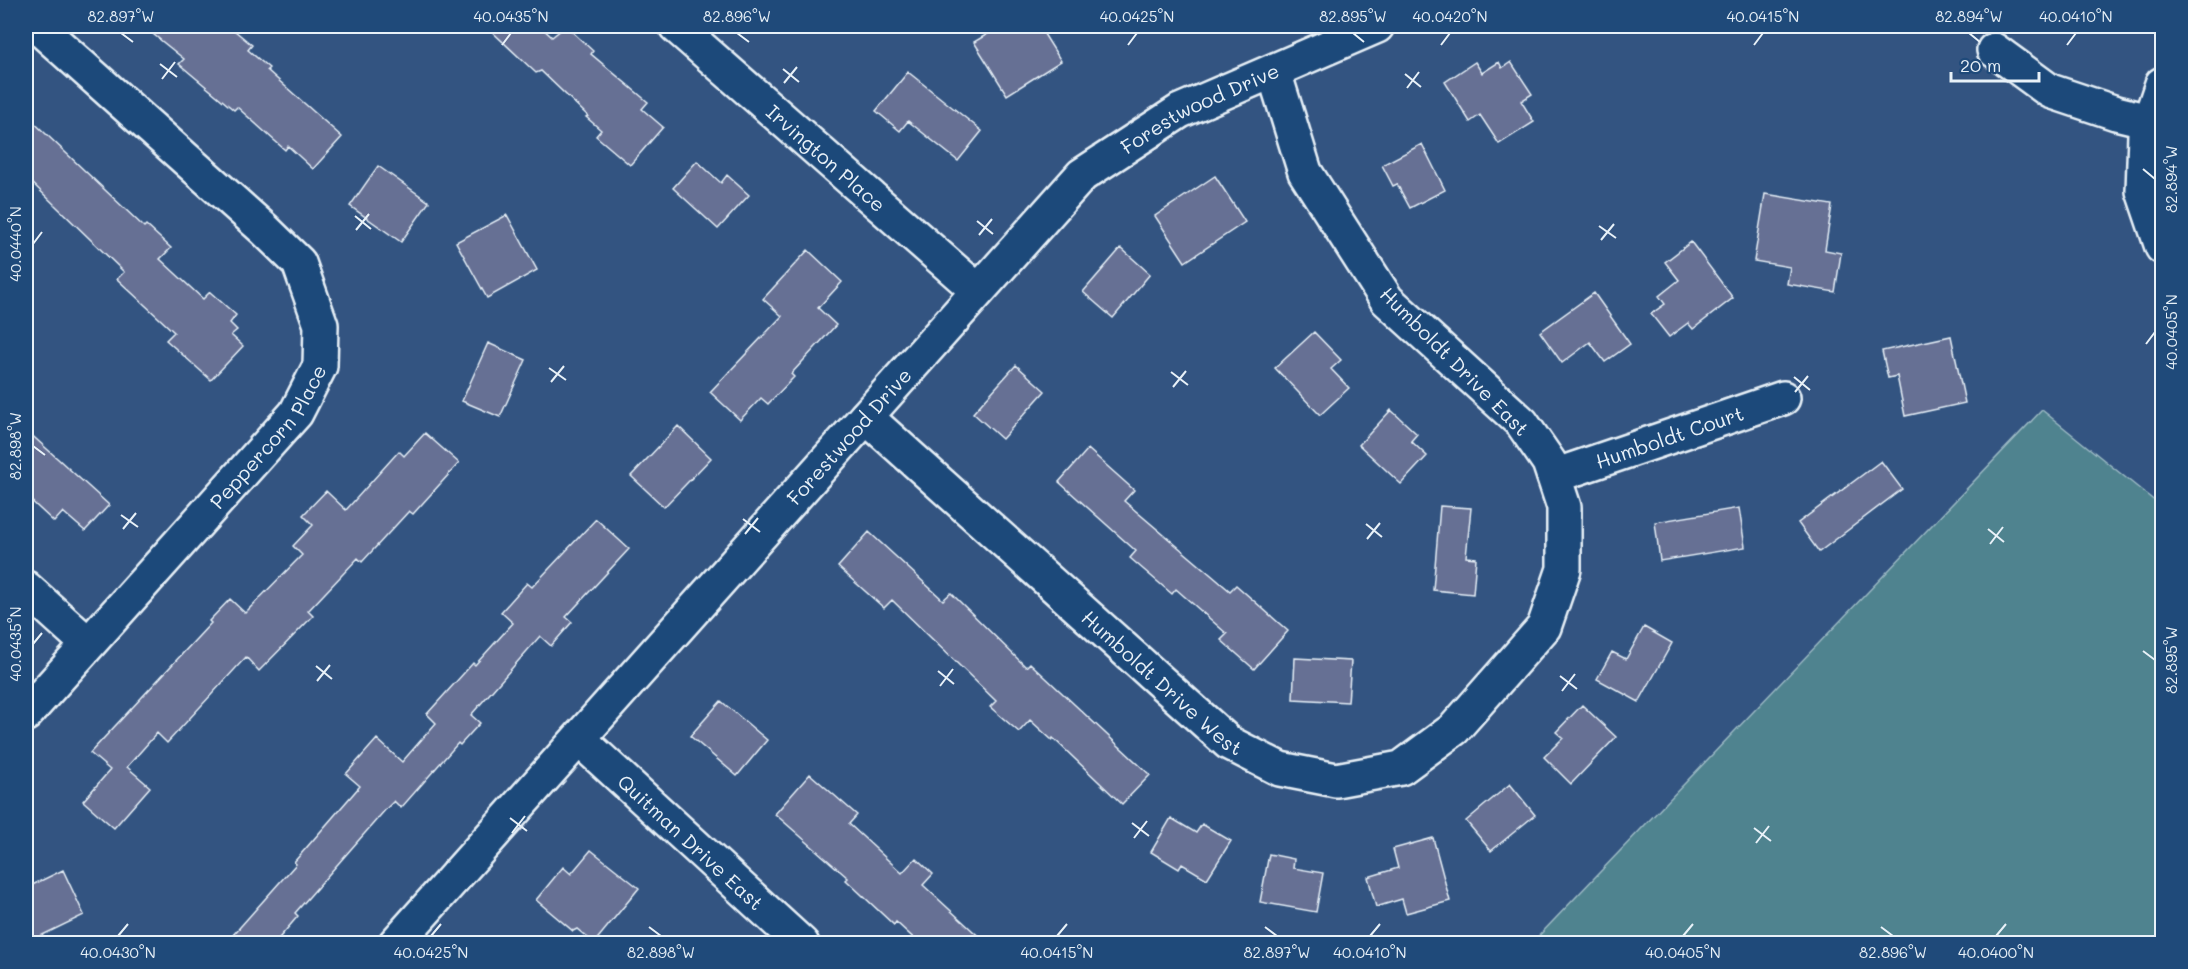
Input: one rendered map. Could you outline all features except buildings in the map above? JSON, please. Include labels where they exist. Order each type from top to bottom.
[{"type":"street","name":"Peppercorn Place","points":[[26,714],[296,413],[320,366],[321,325],[299,263],[37,26]]},
{"type":"street","name":"Irvington Place","points":[[676,26],[977,290]]},
{"type":"street","name":"Forestwood Drive","points":[[395,944],[1082,175],[1179,111],[1275,72],[1377,26]]},
{"type":"street","points":[[1994,50],[2050,91],[2116,113],[2149,121]]},
{"type":"street","name":"Humboldt Drive East","points":[[1275,72],[1305,172],[1387,300],[1522,423],[1549,462],[1564,507],[1564,569],[1544,627],[1495,684]]},
{"type":"street","points":[[2163,84],[2145,134],[2143,191],[2163,247]]},
{"type":"street","name":"Humboldt Court","points":[[1554,476],[1783,398]]},
{"type":"street","name":"Humboldt Drive West","points":[[866,417],[1229,743],[1280,769],[1336,780],[1401,768],[1454,729],[1495,684]]},
{"type":"street","points":[[26,588],[88,644]]},
{"type":"street","name":"Quitman Drive East","points":[[579,740],[802,944]]},
{"type":"green space","points":[[2042,410],[2162,507],[2162,943],[1532,943]]}]
